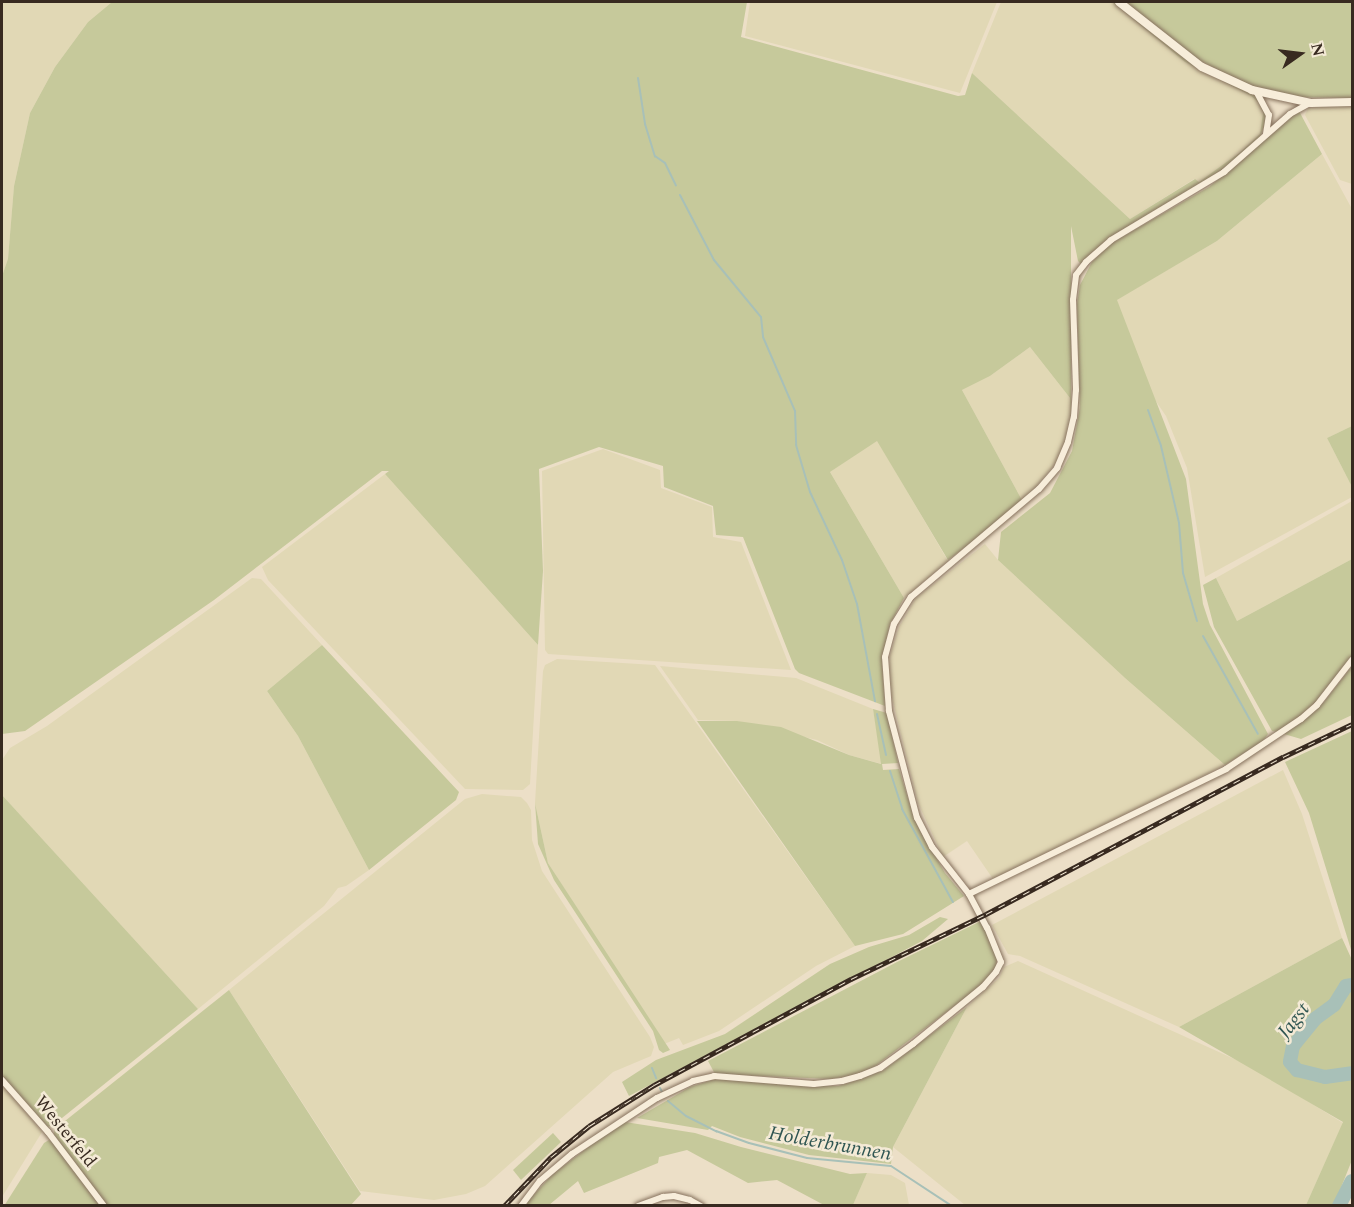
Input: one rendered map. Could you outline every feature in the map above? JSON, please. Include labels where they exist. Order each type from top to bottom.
[{"type":"main road","points":[[1119,2],[1202,67],[1256,91],[1311,103],[1353,102]]},
{"type":"street","points":[[1256,91],[1266,105],[1269,115],[1266,135]]},
{"type":"street","points":[[521,1206],[549,1173],[622,1120],[665,1094],[693,1081],[714,1076],[814,1083],[842,1082],[880,1068],[983,987],[999,967],[999,953],[969,894],[932,847],[917,818],[889,711],[885,657],[894,624],[910,597],[1025,502],[1057,468],[1068,442],[1074,417],[1076,390],[1073,300],[1076,275],[1086,262],[1111,240],[1224,172],[1290,114],[1311,103]]},
{"type":"street","points":[[969,894],[1226,769],[1301,719],[1322,699],[1353,660]]},
{"type":"street","name":"Westerfeld","points":[[2,1080],[48,1132],[105,1206]]},
{"type":"street","points":[[638,1206],[663,1197],[674,1197],[690,1200],[701,1206]]},
{"type":"shaded area","points":[[2,2],[112,2],[88,22],[55,67],[30,113],[14,186],[8,260],[2,276]]},
{"type":"shaded area","points":[[750,2],[997,2],[960,93],[745,36]]},
{"type":"shaded area","points":[[1001,2],[1112,2],[1185,62],[1251,96],[1259,103],[1263,113],[1260,135],[1216,171],[1198,182],[1194,179],[1130,219],[972,73]]},
{"type":"shaded area","points":[[1352,106],[1352,184],[1340,180],[1305,115],[1308,108]]},
{"type":"shaded area","points":[[1322,154],[1352,209],[1352,426],[1327,438],[1352,487],[1352,497],[1205,577],[1187,468],[1166,416],[1153,397],[1116,300],[1217,241]]},
{"type":"shaded area","points":[[1030,347],[1070,398],[1071,417],[1063,450],[1055,464],[1023,502],[962,390],[990,376]]},
{"type":"shaded area","points":[[877,440],[948,561],[904,598],[830,472]]},
{"type":"shaded area","points":[[603,449],[660,470],[661,488],[712,507],[713,537],[741,542],[791,670],[548,654],[545,650],[542,471]]},
{"type":"shaded area","points":[[385,474],[538,645],[530,784],[523,790],[465,789],[268,580],[262,567]]},
{"type":"shaded area","points":[[1352,501],[1352,559],[1237,621],[1216,578]]},
{"type":"shaded area","points":[[985,544],[998,560],[1125,678],[1225,765],[993,879],[967,841],[943,857],[918,803],[890,690],[890,655],[899,627],[916,598]]},
{"type":"shaded area","points":[[252,578],[261,579],[322,645],[267,691],[298,736],[369,870],[346,886],[338,888],[324,906],[198,1009],[2,795],[2,760],[10,748],[47,726]]},
{"type":"shaded area","points":[[557,659],[655,665],[855,946],[816,966],[719,1031],[683,1045],[679,1038],[664,1044],[548,863],[535,803],[543,671],[545,665]]},
{"type":"shaded area","points":[[660,666],[796,678],[873,709],[882,764],[849,755],[817,740],[737,721],[698,720]]},
{"type":"shaded area","points":[[1283,770],[1302,814],[1342,938],[1179,1027],[1020,956],[1008,954],[992,925]]},
{"type":"shaded area","points":[[482,794],[521,797],[527,803],[531,810],[532,840],[542,871],[650,1037],[654,1047],[651,1056],[613,1072],[485,1186],[466,1194],[434,1200],[360,1191],[229,990],[465,799]]},
{"type":"shaded area","points":[[1018,961],[1252,1067],[1343,1123],[1306,1205],[965,1205],[893,1147],[967,1007],[999,978],[1004,967]]},
{"type":"shaded area","points":[[2,1084],[42,1132],[2,1197]]},
{"type":"shaded area","points":[[867,1173],[891,1175],[905,1183],[909,1205],[853,1205]]},
{"type":"green space","points":[[112,2],[747,2],[741,37],[958,96],[965,95],[972,73],[1130,219],[1195,179],[1199,182],[1239,153],[1260,134],[1263,113],[1259,103],[1251,96],[1185,62],[1112,2],[1116,2],[1192,63],[1260,98],[1267,119],[1260,137],[1227,167],[1139,220],[1081,264],[1078,261],[1071,226],[1071,417],[1070,398],[1030,347],[990,376],[962,390],[1023,502],[948,560],[877,441],[830,472],[904,598],[890,624],[882,659],[885,706],[799,673],[795,669],[743,537],[716,535],[713,506],[664,487],[663,466],[599,447],[539,469],[543,571],[538,645],[385,474],[389,471],[382,471],[214,600],[25,731],[2,734],[2,276],[8,259],[14,186],[30,113],[55,67],[88,22]]},
{"type":"green space","points":[[1125,2],[1352,2],[1352,98],[1293,97],[1239,82],[1194,57]]},
{"type":"green space","points":[[1299,111],[1322,154],[1217,241],[1117,300],[1186,479],[1203,604],[1210,625],[1268,734],[1263,741],[1225,765],[1125,678],[998,560],[1001,532],[1050,493],[1072,451],[1080,407],[1077,304],[1080,285],[1092,262],[1110,244],[1209,187]]},
{"type":"green space","points":[[1352,426],[1352,487],[1327,438]]},
{"type":"green space","points":[[1352,559],[1352,656],[1322,696],[1300,717],[1277,732],[1272,731],[1214,627],[1203,585],[1216,578],[1237,621]]},
{"type":"green space","points":[[322,645],[459,792],[456,800],[369,870],[298,736],[267,691]]},
{"type":"green space","points":[[1352,666],[1352,715],[1301,739],[1284,734],[1324,702]]},
{"type":"green space","points":[[873,709],[887,713],[898,763],[882,764],[883,770],[899,769],[915,821],[945,873],[964,896],[903,934],[855,946],[697,721],[737,721],[781,727],[849,755],[881,764]]},
{"type":"green space","points":[[1352,731],[1352,953],[1309,813],[1285,762]]},
{"type":"green space","points":[[2,795],[198,1009],[52,1126],[46,1127],[2,1076]]},
{"type":"green space","points":[[535,803],[548,863],[670,1050],[663,1053],[659,1050],[653,1031],[554,880],[538,844]]},
{"type":"green space","points":[[940,917],[948,919],[922,941],[629,1096],[622,1082],[656,1060],[725,1034],[830,964],[869,947],[909,935]]},
{"type":"green space","points":[[981,921],[997,958],[995,971],[974,991],[874,1067],[855,1075],[830,1079],[715,1074],[708,1061],[897,962]]},
{"type":"green space","points":[[1342,938],[1352,960],[1352,1160],[1334,1205],[1306,1205],[1343,1122],[1179,1027]]},
{"type":"green space","points":[[229,990],[361,1194],[350,1206],[107,1205],[53,1137],[55,1129]]},
{"type":"green space","points":[[967,1007],[893,1147],[891,1164],[809,1155],[740,1137],[712,1126],[708,1130],[637,1118],[690,1087],[715,1079],[838,1086],[861,1079],[884,1070]]},
{"type":"green space","points":[[625,1122],[695,1133],[850,1174],[867,1173],[853,1205],[824,1205],[777,1180],[748,1183],[687,1150],[659,1157],[658,1163],[584,1193],[578,1181],[549,1205],[526,1203],[553,1174]]},
{"type":"green space","points":[[553,1133],[561,1142],[521,1180],[513,1170]]},
{"type":"green space","points":[[49,1140],[101,1206],[4,1206],[44,1143]]},
{"type":"waterway","points":[[638,78],[645,124],[655,156],[665,163],[676,186]]},
{"type":"waterway","points":[[680,195],[714,260],[761,317],[763,337],[795,411],[796,445],[810,492],[842,560],[857,604],[875,701]]},
{"type":"waterway","points":[[1148,410],[1161,446],[1179,523],[1183,573],[1197,621]]},
{"type":"waterway","points":[[1203,636],[1258,734]]},
{"type":"waterway","points":[[877,714],[886,755]]},
{"type":"waterway","points":[[890,771],[902,809],[953,902]]},
{"type":"waterway","name":"Jagst","points":[[1352,985],[1346,986],[1334,1005],[1315,1019],[1293,1046],[1290,1062],[1297,1070],[1325,1077],[1352,1073]]},
{"type":"waterway","name":"Holderbrunnen","points":[[652,1068],[656,1078]]},
{"type":"waterway","name":"Holderbrunnen","points":[[660,1088],[662,1092]]},
{"type":"waterway","name":"Holderbrunnen","points":[[668,1101],[686,1116],[716,1131],[749,1143],[807,1158],[891,1166],[952,1206]]},
{"type":"waterway","name":"Jagst","points":[[1339,1206],[1352,1181]]},
{"type":"railway","points":[[504,1206],[551,1157],[589,1126],[654,1085],[851,979],[986,914],[1283,757],[1352,724]]}]
